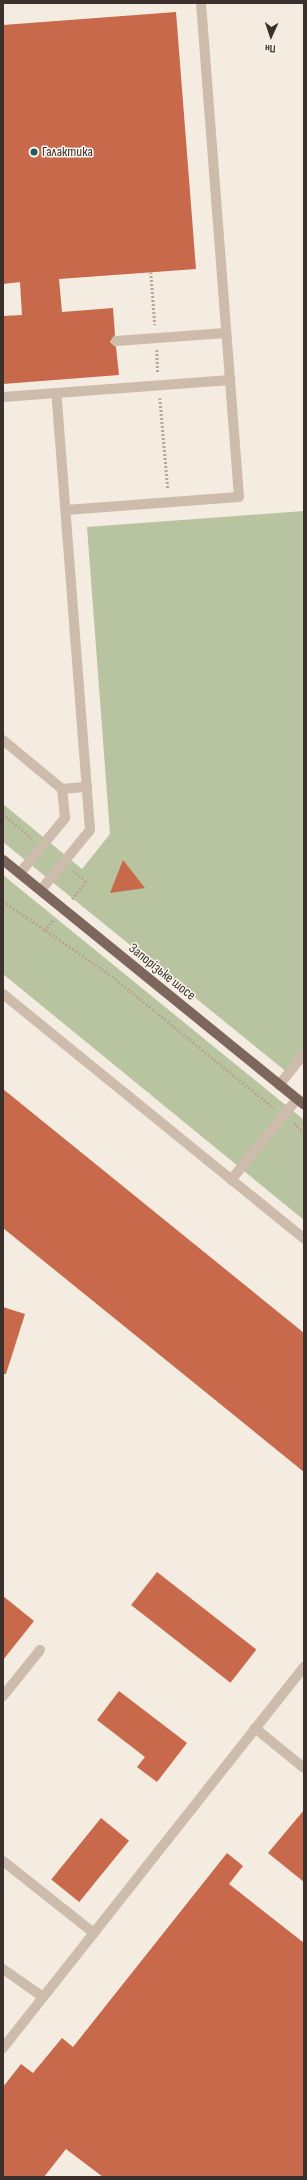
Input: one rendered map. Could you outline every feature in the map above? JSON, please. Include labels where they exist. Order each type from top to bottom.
[{"type":"main road","name":"Запорізьке шосе","points":[[3,860],[300,1102]]},
{"type":"street","points":[[66,510],[239,497],[201,3]]},
{"type":"street","points":[[116,341],[226,333]]},
{"type":"street","points":[[3,397],[230,380]]},
{"type":"street","points":[[41,890],[90,830],[56,393]]},
{"type":"street","points":[[3,740],[62,789],[64,818],[20,873]]},
{"type":"street","points":[[62,789],[87,786]]},
{"type":"street","points":[[3,994],[304,1239]]},
{"type":"street","points":[[279,1085],[304,1054]]},
{"type":"street","points":[[231,1180],[283,1115],[300,1102]]},
{"type":"street","points":[[3,1696],[40,1650]]},
{"type":"street","points":[[3,2048],[303,1669]]},
{"type":"street","points":[[256,1728],[304,1768]]},
{"type":"street","points":[[3,1861],[94,1932]]},
{"type":"street","points":[[3,1968],[43,1997]]},
{"type":"path","points":[[3,814],[29,835]]},
{"type":"path","points":[[3,901],[112,976],[283,1115]]},
{"type":"green space","points":[[304,511],[304,1054],[288,1073],[3,842],[3,804],[82,869],[110,834],[87,527]]},
{"type":"green space","points":[[3,875],[304,1120],[304,1220],[3,974]]},
{"type":"building","points":[[176,12],[196,269],[59,279],[62,312],[113,308],[115,335],[110,342],[116,347],[119,375],[3,384],[3,316],[22,315],[20,282],[3,284],[3,25]]},
{"type":"building","points":[[123,860],[145,888],[110,893]]},
{"type":"building","points":[[3,1089],[304,1333],[304,1472],[3,1228]]},
{"type":"building","points":[[3,1307],[25,1314],[6,1374],[3,1374]]},
{"type":"building","points":[[157,1572],[256,1650],[230,1683],[131,1605]]},
{"type":"building","points":[[3,1596],[34,1621],[3,1660]]},
{"type":"building","points":[[119,1691],[187,1743],[157,1782],[137,1767],[145,1757],[97,1720]]},
{"type":"building","points":[[304,1810],[304,1882],[268,1853]]},
{"type":"building","points":[[101,1818],[129,1841],[79,1902],[51,1879]]},
{"type":"building","points":[[227,1853],[243,1866],[229,1884],[304,1943],[304,2177],[103,2177],[66,2149],[44,2177],[3,2177],[3,2087],[21,2064],[33,2073],[62,2038],[73,2047]]},
{"type":"place","name":"Галактика","points":[[34,152]]}]
